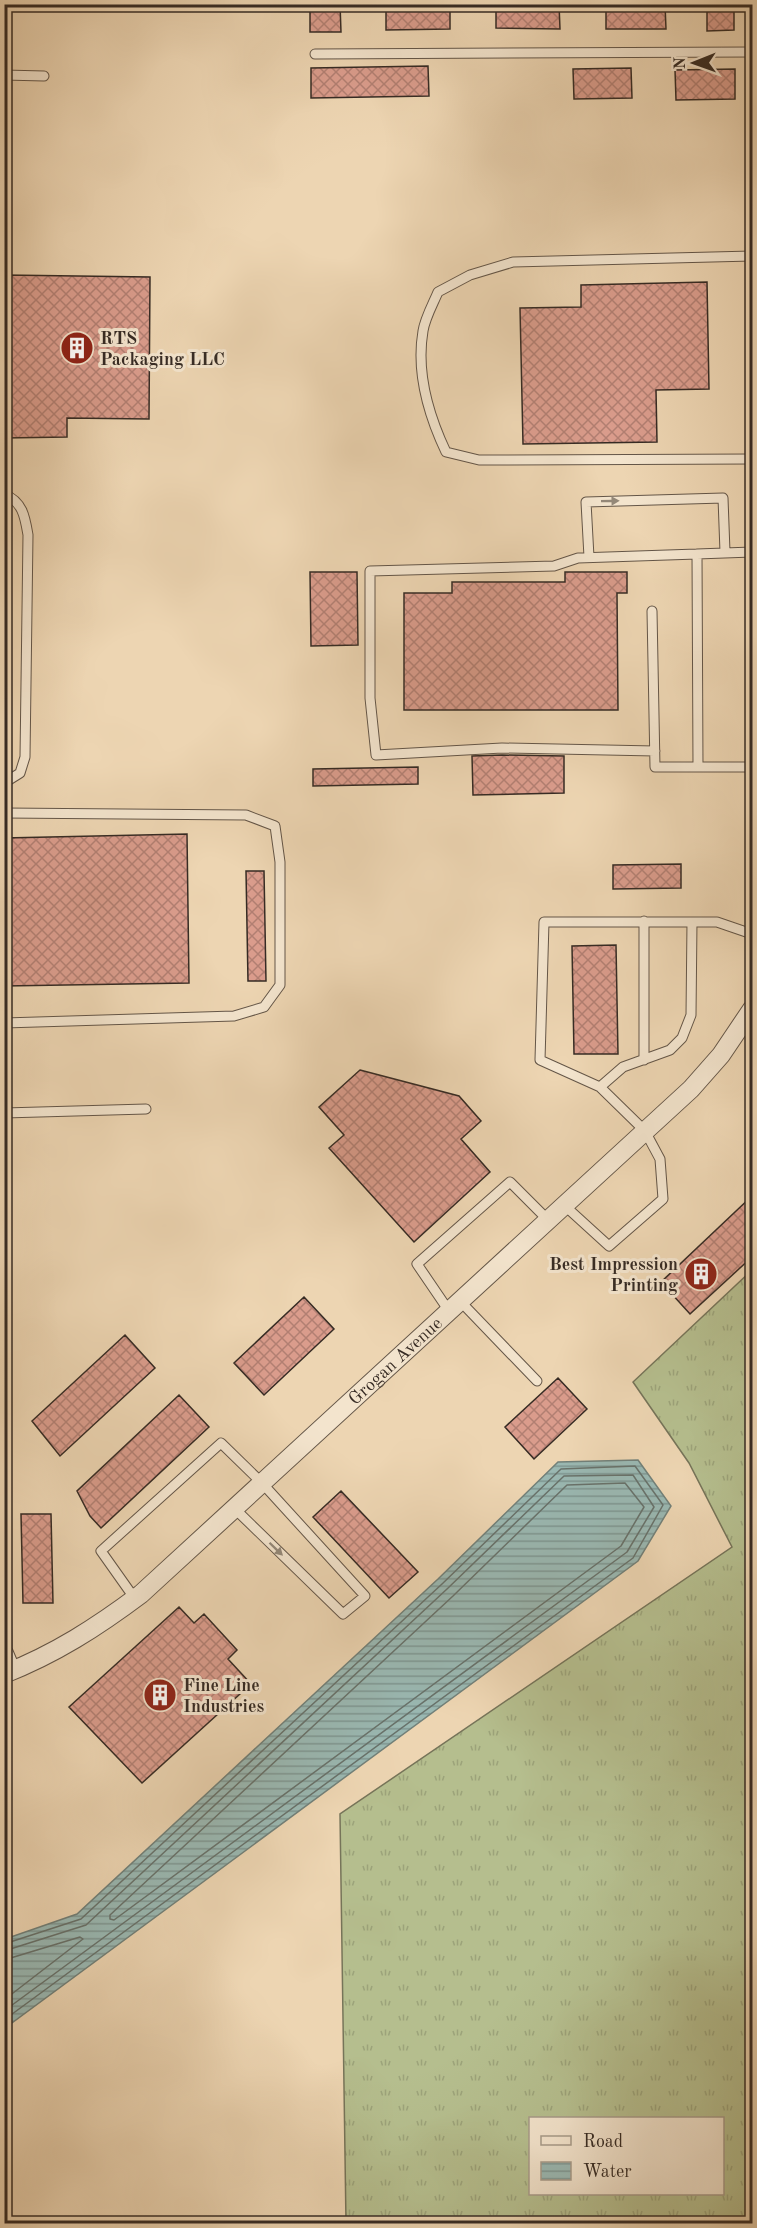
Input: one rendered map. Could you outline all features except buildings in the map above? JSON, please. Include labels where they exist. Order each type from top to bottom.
[{"type":"street","name":"Grogan Avenue","points":[[10,1672],[42,1660],[87,1635],[135,1599],[691,1089],[721,1055],[753,1009]]},
{"type":"lane","points":[[315,54],[753,51]]},
{"type":"lane","points":[[4,75],[44,76]]},
{"type":"lane","points":[[753,256],[513,262],[470,275],[438,292],[423,329],[421,368],[431,421],[446,452],[479,460],[753,459]]},
{"type":"lane","points":[[4,494],[14,498],[25,513],[28,535],[25,757],[20,773],[4,783]]},
{"type":"lane","points":[[588,557],[586,502],[723,498],[725,552]]},
{"type":"lane","points":[[654,751],[502,748],[376,755],[370,698],[370,571],[554,566],[588,557],[753,552]]},
{"type":"lane","points":[[697,554],[698,767]]},
{"type":"lane","points":[[652,611],[655,767],[753,767]]},
{"type":"lane","points":[[4,813],[246,815],[275,826],[280,862],[280,986],[264,1007],[234,1016],[4,1023]]},
{"type":"lane","points":[[644,921],[644,1060]]},
{"type":"lane","points":[[564,1205],[609,1246],[663,1198],[660,1159],[645,1131],[600,1087],[540,1060],[544,922],[717,922],[753,934]]},
{"type":"lane","points":[[600,1087],[623,1067],[670,1050],[682,1038],[691,1015],[692,922]]},
{"type":"lane","points":[[4,1113],[146,1109]]},
{"type":"lane","points":[[537,1381],[454,1306],[417,1264],[510,1182],[548,1220]]},
{"type":"lane","points":[[4,1440],[7,1649],[10,1672]]},
{"type":"lane","points":[[135,1599],[101,1551],[221,1443],[262,1483],[365,1596],[343,1614],[234,1508]]},
{"type":"green space","points":[[752,1270],[752,2223],[346,2223],[340,1814],[732,1547],[689,1463],[633,1382]]},
{"type":"water","points":[[638,1460],[671,1506],[638,1561],[5,2028],[5,1939],[77,1914],[438,1579],[558,1462]]},
{"type":"place","name":"RTS Packaging LLC","points":[[77,348]]},
{"type":"place","name":"Best Impression Printing","points":[[701,1274]]},
{"type":"place","name":"Fine Line Industries","points":[[160,1695]]}]
